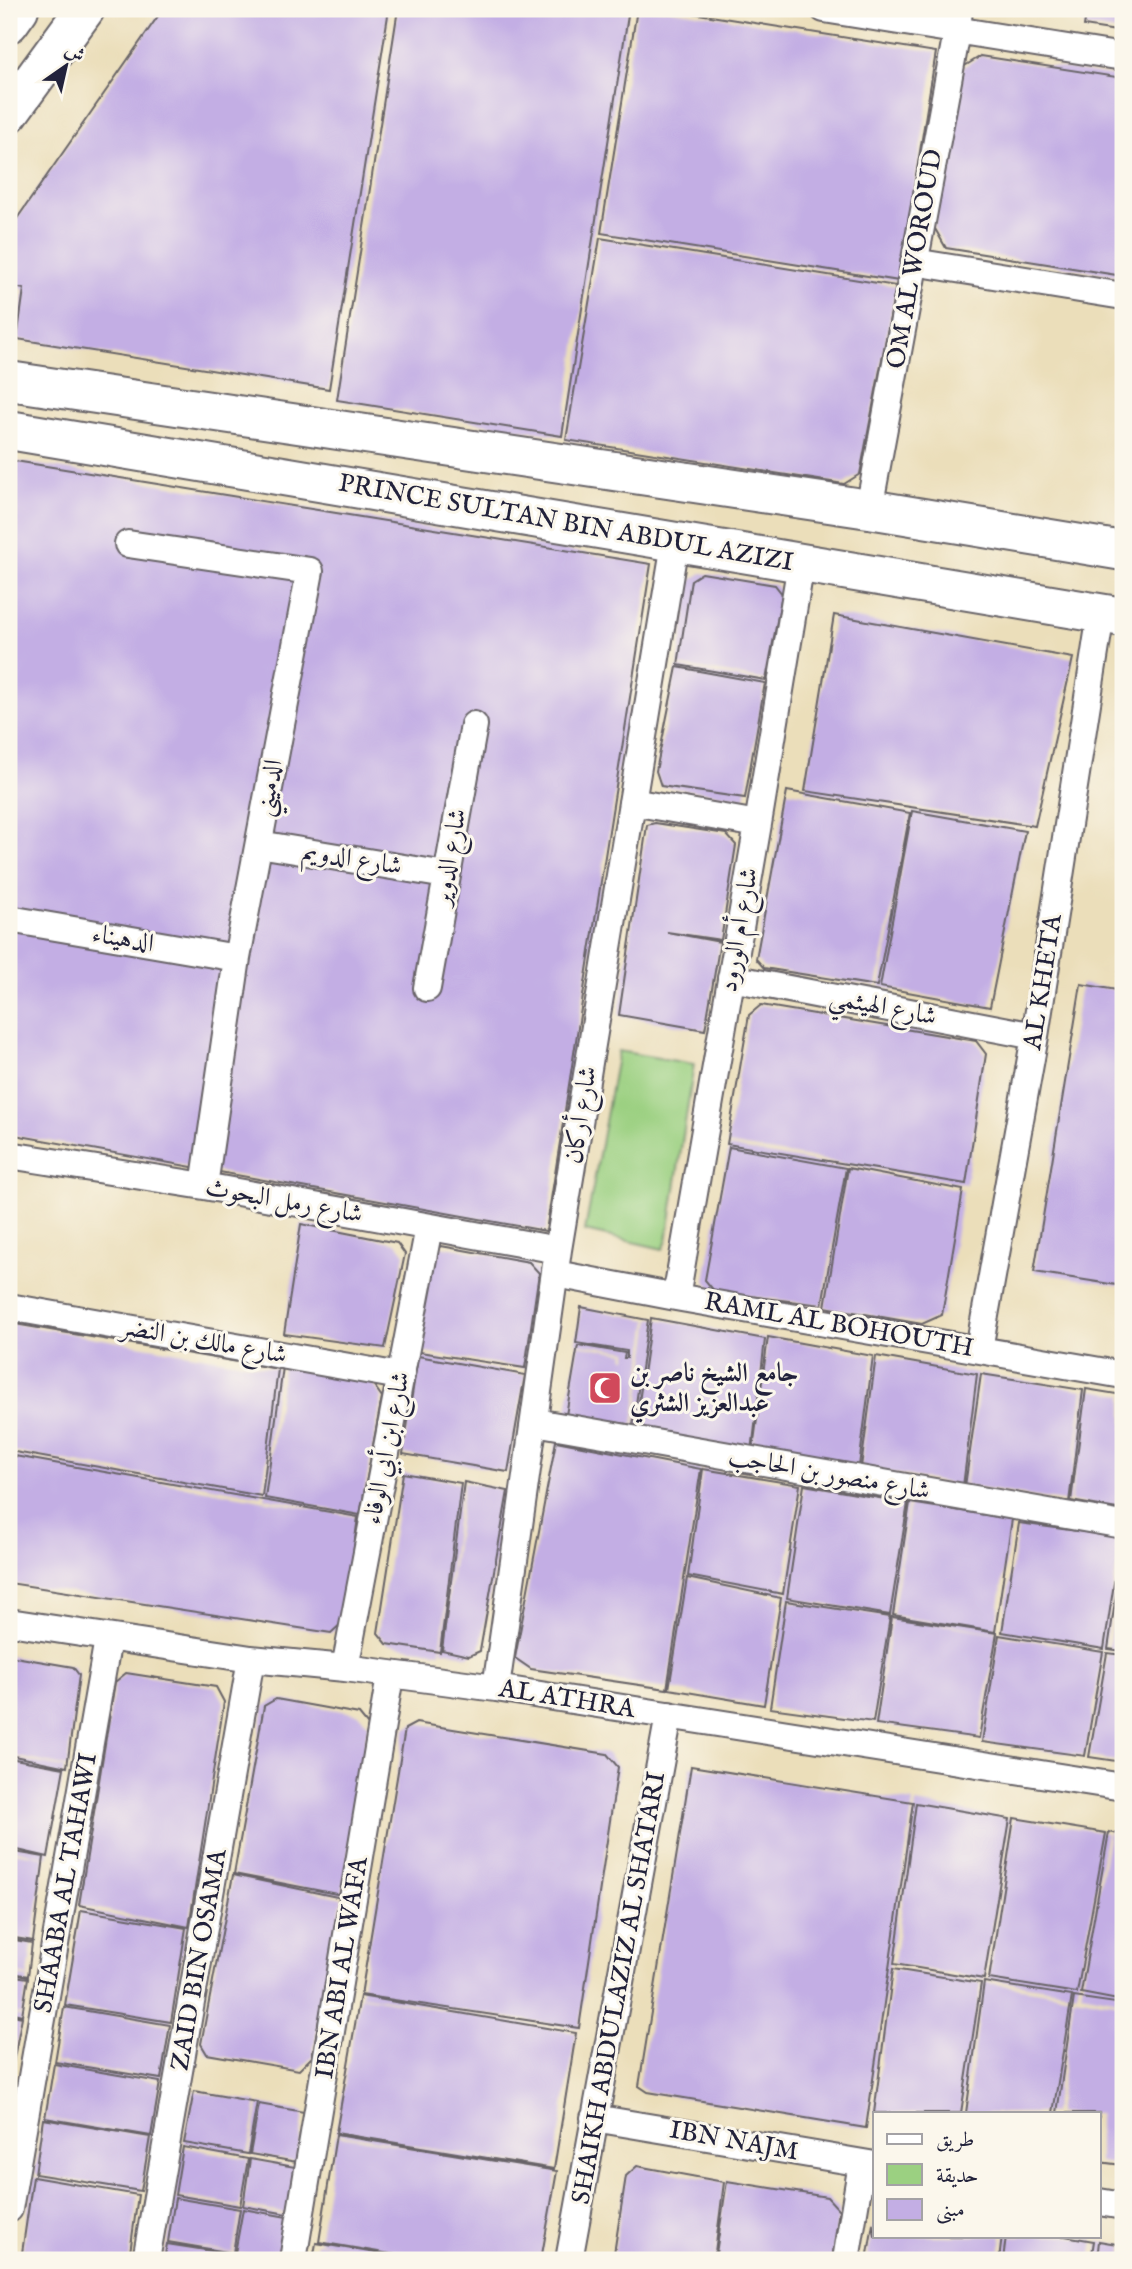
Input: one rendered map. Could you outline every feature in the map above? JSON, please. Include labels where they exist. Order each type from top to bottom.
[{"type":"street","points":[[9,23],[19,9]]},
{"type":"street","points":[[9,113],[85,9]]},
{"type":"street","points":[[824,9],[958,20],[1123,57]]},
{"type":"street","name":"OM AL WOROUD","points":[[869,509],[958,20]]},
{"type":"street","points":[[914,262],[1123,296]]},
{"type":"street","name":"PRINCE SULTAN BIN ABDUL AZIZI","points":[[9,381],[869,509],[1123,551]]},
{"type":"street","name":"PRINCE SULTAN BIN ABDUL AZIZI","points":[[9,430],[1112,616]]},
{"type":"street","name":"شارع أركان","points":[[496,1688],[557,1262],[675,543]]},
{"type":"street","name":"الدميني","points":[[128,544],[310,572],[237,958],[204,1186]]},
{"type":"street","name":"شارع أم الورود","points":[[676,1297],[801,563]]},
{"type":"street","name":"AL KHETA","points":[[979,1349],[1112,616]]},
{"type":"street","name":"شارع الدوير","points":[[427,988],[474,725]]},
{"type":"street","points":[[632,802],[758,824]]},
{"type":"street","name":"شارع الدويم","points":[[259,844],[446,875]]},
{"type":"street","name":"الدهيناء","points":[[9,919],[237,958]]},
{"type":"street","name":"شارع الهيثمي","points":[[731,978],[1035,1036]]},
{"type":"street","name":"شارع رمل البحوث","points":[[9,1155],[204,1186],[429,1227],[557,1262]]},
{"type":"street","name":"شارع ابن أبي الوفاء","points":[[345,1668],[429,1227]]},
{"type":"street","name":"RAML AL BOHOUTH","points":[[557,1262],[676,1297],[1123,1375]]},
{"type":"street","name":"شارع مالك بن النضر","points":[[9,1307],[400,1376]]},
{"type":"street","name":"شارع منصور بن الحاجب","points":[[535,1422],[1123,1525]]},
{"type":"street","name":"AL ATHRA","points":[[9,1622],[251,1659],[345,1668],[496,1688],[1123,1787]]},
{"type":"street","name":"SHAABA AL TAHAWI","points":[[9,2209],[108,1639]]},
{"type":"street","name":"ZAID BIN OSAMA","points":[[146,2260],[251,1659]]},
{"type":"street","name":"IBN ABI AL WAFA","points":[[293,2260],[390,1676]]},
{"type":"street","name":"SHAIKH ABDULAZIZ AL SHATARI","points":[[569,2260],[669,1715]]},
{"type":"street","name":"IBN NAJM","points":[[594,2118],[868,2164]]},
{"type":"street","points":[[846,2260],[868,2164]]},
{"type":"street","points":[[1100,2202],[1123,2206]]},
{"type":"green space","points":[[618,1051],[694,1064],[667,1241],[663,1249],[585,1231]]},
{"type":"building","points":[[163,9],[389,9],[329,389],[17,339],[24,289],[9,286],[9,230]]},
{"type":"building","points":[[398,9],[629,9],[562,436],[337,400]]},
{"type":"building","points":[[637,9],[667,9],[936,52],[899,281],[601,233]]},
{"type":"building","points":[[1042,9],[1079,9],[1077,16]]},
{"type":"building","points":[[1087,9],[1123,9],[1123,32],[1084,26]]},
{"type":"building","points":[[981,56],[1123,78],[1123,276],[946,248],[934,227],[963,67]]},
{"type":"building","points":[[600,238],[896,286],[860,474],[844,484],[566,440]]},
{"type":"building","points":[[9,460],[651,564],[546,1231],[9,1134]]},
{"type":"building","points":[[702,573],[775,585],[782,594],[766,680],[678,665],[691,580]]},
{"type":"building","points":[[834,615],[1073,658],[1035,826],[805,791]]},
{"type":"building","points":[[677,667],[765,683],[745,798],[661,786],[656,771]]},
{"type":"building","points":[[787,791],[910,813],[877,986],[764,968],[756,959]]},
{"type":"building","points":[[912,811],[1025,831],[990,1007],[880,987]]},
{"type":"building","points":[[655,823],[726,834],[736,845],[721,940],[667,932],[720,942],[705,1030],[619,1015],[647,825]]},
{"type":"building","points":[[1123,952],[1123,983],[1117,982]]},
{"type":"building","points":[[1081,984],[1123,991],[1123,1286],[1034,1272]]},
{"type":"building","points":[[761,1005],[976,1041],[986,1054],[966,1184],[727,1144],[749,1015]]},
{"type":"building","points":[[729,1147],[846,1168],[822,1305],[715,1292],[705,1280]]},
{"type":"building","points":[[848,1168],[963,1190],[942,1315],[922,1324],[825,1307]]},
{"type":"building","points":[[301,1224],[397,1243],[405,1254],[385,1348],[284,1334]]},
{"type":"building","points":[[441,1246],[529,1262],[539,1273],[525,1368],[413,1351],[430,1255]]},
{"type":"building","name":"جامع الشيخ ناصر بن عبدالعزيز الشثري","points":[[581,1307],[648,1320],[633,1425],[566,1415],[578,1345],[625,1353],[624,1358],[627,1358],[627,1351],[576,1343]]},
{"type":"building","points":[[651,1318],[765,1339],[752,1451],[635,1430]]},
{"type":"building","points":[[9,1323],[278,1369],[262,1496],[9,1451]]},
{"type":"building","points":[[768,1337],[873,1356],[859,1466],[753,1449]]},
{"type":"building","points":[[418,1356],[525,1375],[508,1472],[403,1454]]},
{"type":"building","points":[[876,1356],[977,1374],[963,1486],[861,1467]]},
{"type":"building","points":[[283,1367],[370,1380],[382,1397],[360,1515],[265,1498]]},
{"type":"building","points":[[981,1374],[1083,1390],[1069,1502],[965,1486]]},
{"type":"building","points":[[1086,1389],[1123,1395],[1123,1510],[1071,1501]]},
{"type":"building","points":[[556,1441],[701,1469],[667,1689],[531,1669],[515,1658]]},
{"type":"building","points":[[9,1455],[358,1517],[344,1621],[331,1633],[9,1583]]},
{"type":"building","points":[[703,1469],[800,1485],[783,1594],[688,1576]]},
{"type":"building","points":[[403,1473],[461,1483],[440,1652],[387,1644],[378,1633]]},
{"type":"building","points":[[464,1482],[508,1491],[480,1651],[469,1656],[442,1650]]},
{"type":"building","points":[[804,1485],[908,1503],[890,1615],[787,1598]]},
{"type":"building","points":[[910,1503],[1012,1519],[995,1632],[893,1615]]},
{"type":"building","points":[[1019,1523],[1121,1537],[1104,1649],[1002,1632]]},
{"type":"building","points":[[1123,1555],[1123,1651],[1108,1649]]},
{"type":"building","points":[[687,1578],[781,1598],[764,1705],[669,1689]]},
{"type":"building","points":[[786,1601],[890,1617],[873,1722],[770,1708]]},
{"type":"building","points":[[892,1617],[997,1633],[979,1738],[876,1724]]},
{"type":"building","points":[[999,1635],[1103,1652],[1085,1756],[982,1742]]},
{"type":"building","points":[[1107,1653],[1123,1655],[1123,1762],[1089,1757]]},
{"type":"building","points":[[9,1656],[73,1667],[79,1675],[67,1767],[9,1755]]},
{"type":"building","points":[[126,1673],[216,1687],[224,1702],[189,1927],[79,1905],[115,1682]]},
{"type":"building","points":[[276,1699],[359,1714],[368,1725],[342,1895],[234,1874],[264,1706]]},
{"type":"building","points":[[416,1723],[607,1754],[618,1767],[579,2028],[361,1995],[405,1729]]},
{"type":"building","points":[[9,1758],[64,1768],[48,1857],[9,1848]]},
{"type":"building","points":[[691,1766],[913,1802],[866,2128],[648,2092],[639,2086]]},
{"type":"building","points":[[916,1803],[1010,1819],[984,1979],[894,1964]]},
{"type":"building","points":[[1014,1818],[1106,1833],[1077,1993],[989,1979]]},
{"type":"building","points":[[1109,1832],[1123,1835],[1123,2001],[1081,1993]]},
{"type":"building","points":[[9,1851],[44,1857],[33,1941],[9,1937]]},
{"type":"building","points":[[233,1875],[342,1898],[312,2057],[299,2070],[207,2054],[201,2044]]},
{"type":"building","points":[[81,1910],[186,1928],[171,2022],[65,2005]]},
{"type":"building","points":[[9,1939],[32,1943],[28,1976],[9,1972]]},
{"type":"building","points":[[893,1969],[981,1983],[961,2112],[874,2112]]},
{"type":"building","points":[[9,1975],[28,1978],[22,2015],[9,2012]]},
{"type":"building","points":[[984,1982],[1072,1996],[1053,2112],[966,2112]]},
{"type":"building","points":[[360,1996],[576,2033],[554,2169],[336,2133]]},
{"type":"building","points":[[1074,1997],[1123,2004],[1123,2165],[1100,2162],[1100,2112],[1057,2112]]},
{"type":"building","points":[[64,2007],[170,2025],[161,2079],[55,2062]]},
{"type":"building","points":[[9,2014],[22,2017],[10,2078],[9,2078]]},
{"type":"building","points":[[54,2064],[160,2082],[151,2136],[45,2118]]},
{"type":"building","points":[[194,2091],[257,2102],[248,2154],[184,2143]]},
{"type":"building","points":[[259,2104],[304,2112],[297,2162],[250,2154]]},
{"type":"building","points":[[43,2119],[150,2137],[141,2191],[35,2174]]},
{"type":"building","points":[[336,2135],[557,2171],[541,2260],[426,2260],[319,2242]]},
{"type":"building","points":[[183,2147],[248,2159],[240,2206],[175,2195]]},
{"type":"building","points":[[250,2159],[295,2167],[287,2214],[243,2206]]},
{"type":"building","points":[[637,2166],[724,2182],[714,2260],[613,2260],[626,2176]]},
{"type":"building","points":[[33,2177],[138,2195],[129,2260],[63,2260],[22,2253]]},
{"type":"building","points":[[727,2181],[827,2197],[839,2210],[832,2260],[715,2260]]},
{"type":"building","points":[[175,2198],[240,2209],[233,2253],[168,2242]]},
{"type":"building","points":[[243,2209],[287,2217],[279,2260],[235,2253]]},
{"type":"building","points":[[873,2224],[873,2238],[1002,2238],[999,2260],[867,2260]]},
{"type":"building","points":[[1006,2238],[1077,2238],[1094,2241],[1091,2260],[1003,2260]]},
{"type":"building","points":[[1099,2241],[1123,2245],[1123,2260],[1097,2260]]},
{"type":"building","points":[[316,2243],[411,2259],[411,2260],[313,2260]]},
{"type":"building","points":[[167,2244],[231,2254],[230,2260],[164,2260]]},
{"type":"place","name":"جامع الشيخ ناصر بن عبدالعزيز الشثري","points":[[605,1388]]}]
